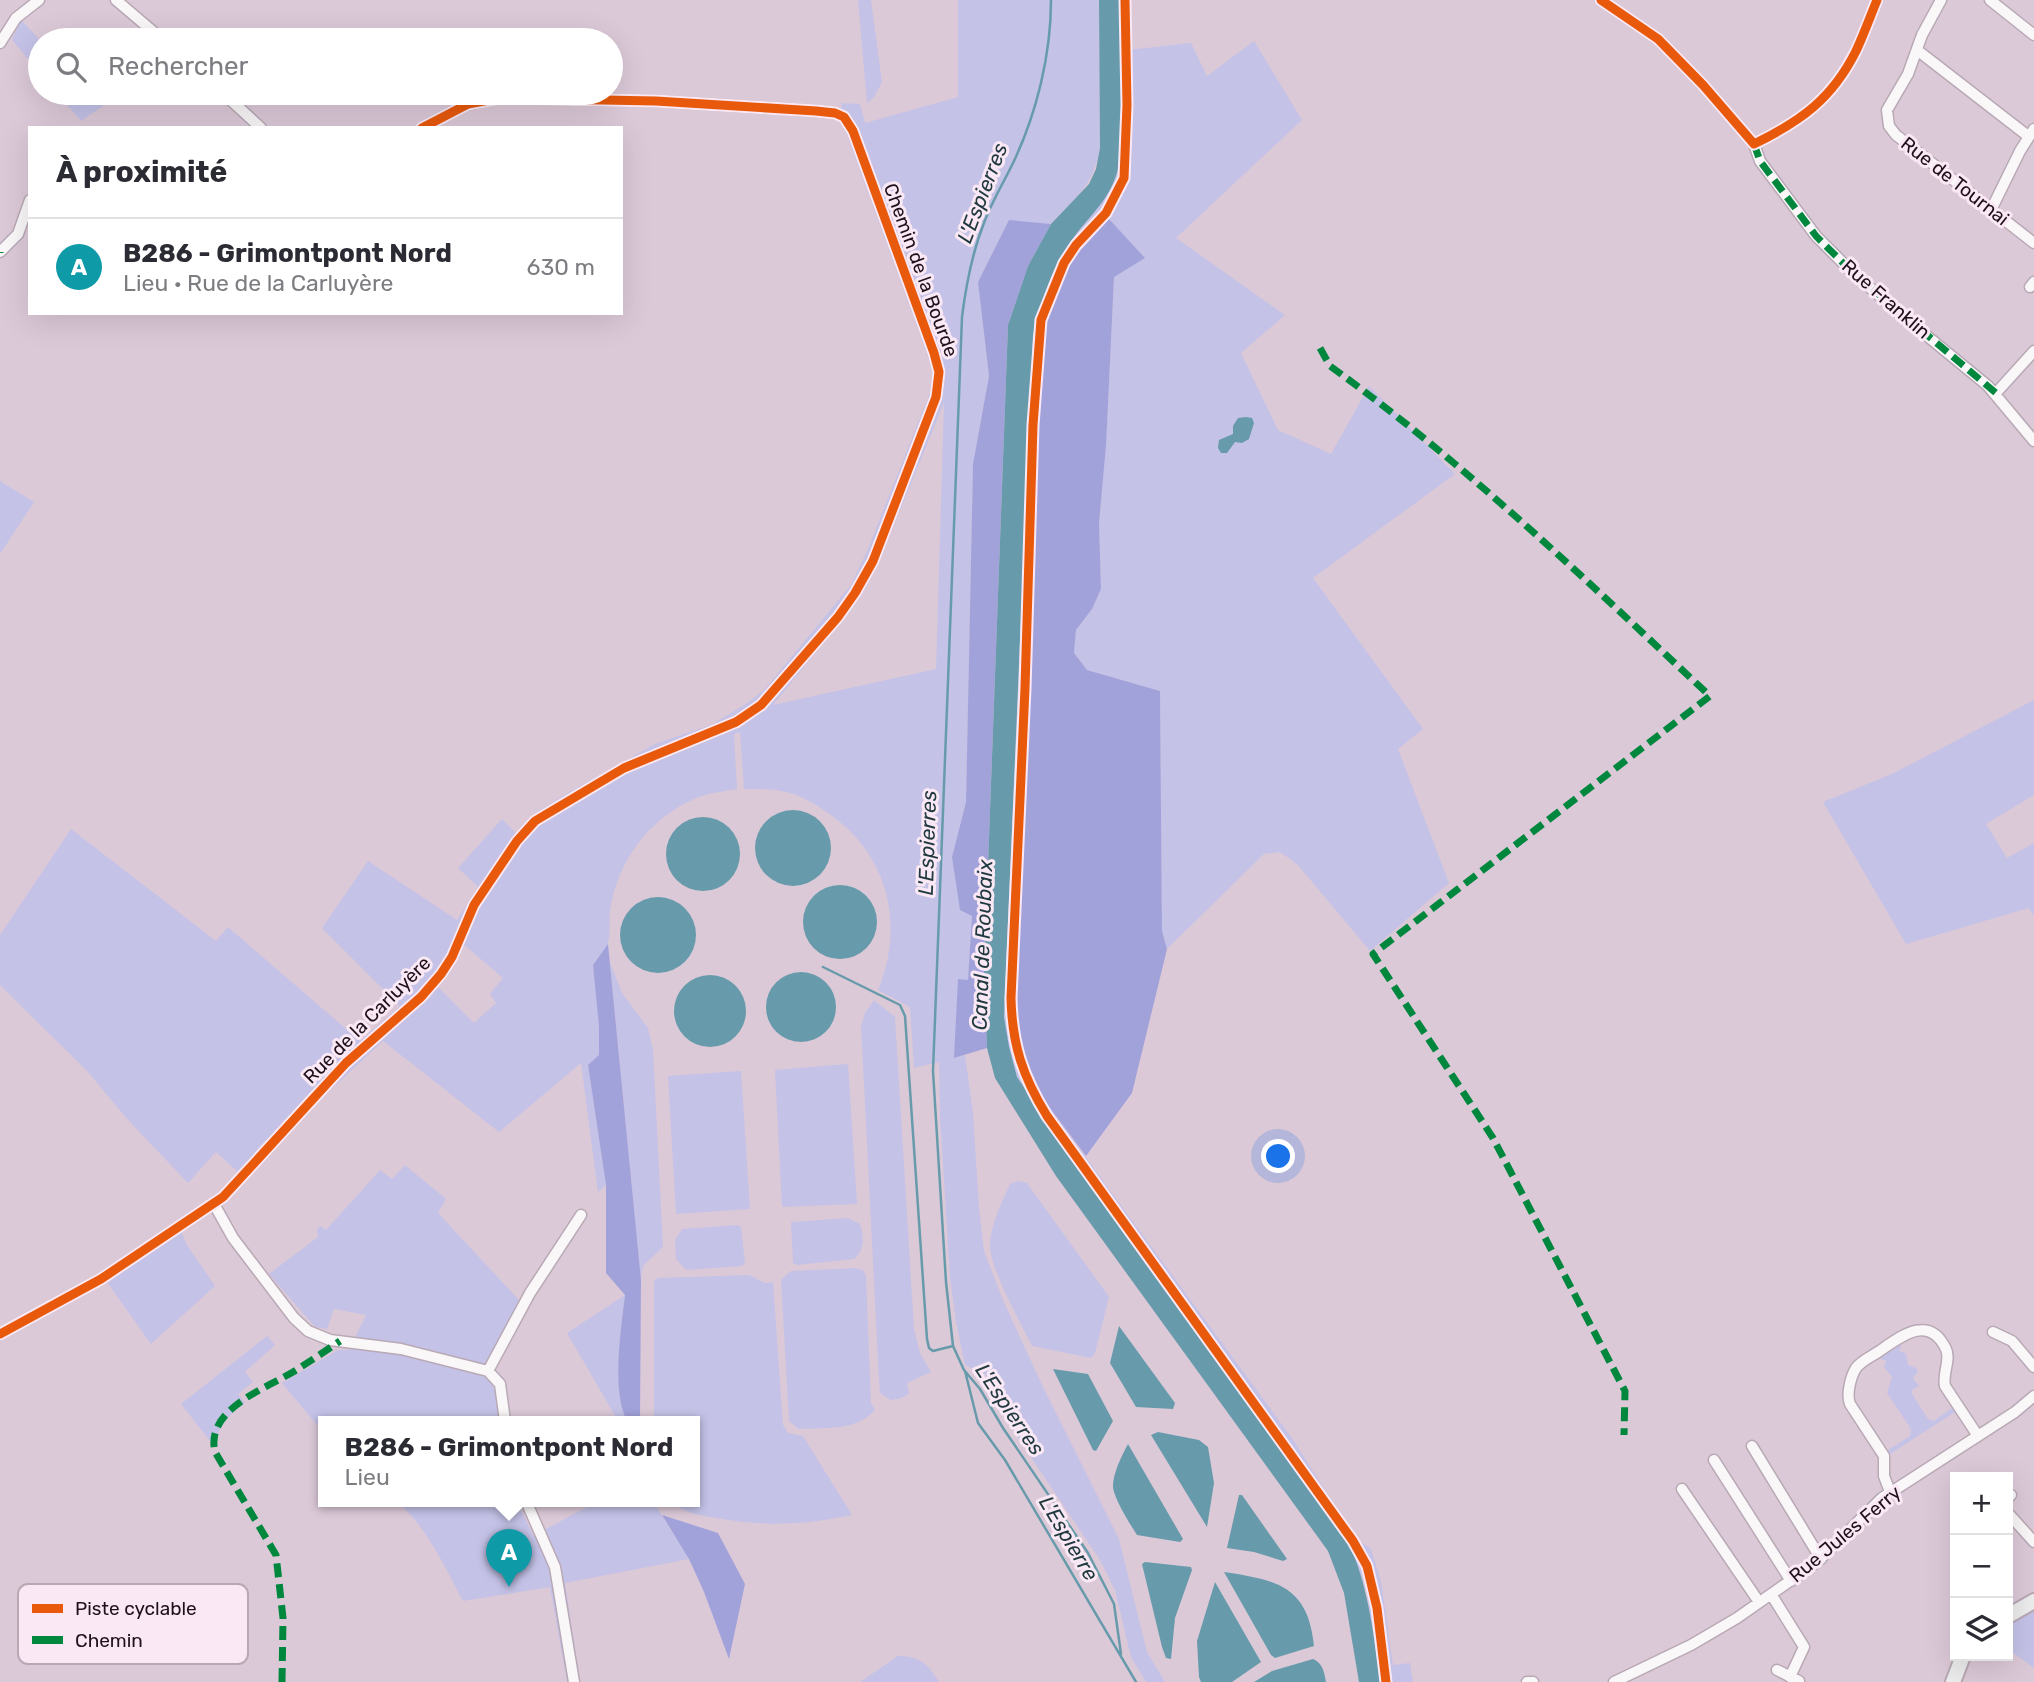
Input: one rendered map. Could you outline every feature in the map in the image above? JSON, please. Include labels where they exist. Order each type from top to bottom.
[{"type":"street","points":[[0,43],[16,18],[39,0]]},
{"type":"street","points":[[116,0],[149,28]]},
{"type":"street","name":"Rue Franklin","points":[[1601,0],[1658,39],[1703,85],[1754,144],[1759,161],[1816,236],[1850,270],[1996,393],[2034,441]]},
{"type":"street","points":[[1754,144],[1789,127],[1815,107],[1852,58],[1877,0]]},
{"type":"street","name":"Rue de Tournai","points":[[1941,0],[1922,34],[1908,74],[1889,105],[1886,115],[1889,126],[1896,135],[2034,243]]},
{"type":"street","points":[[1990,0],[2034,35]]},
{"type":"street","points":[[1917,50],[2031,132],[1991,210]]},
{"type":"street","name":"Chemin de la Bourde","points":[[517,841],[541,817],[616,773],[741,719],[766,699],[838,617],[863,580],[886,529],[936,397],[939,372],[934,353],[848,121],[840,115],[816,111],[703,103],[623,101]]},
{"type":"street","points":[[236,105],[259,126]]},
{"type":"street","name":"Chemin de la Bourde","points":[[426,126],[469,105]]},
{"type":"street","points":[[0,252],[18,234],[28,206]]},
{"type":"street","points":[[1996,393],[2034,351]]},
{"type":"street","name":"Rue de la Carluyère","points":[[0,1334],[101,1279],[214,1204],[232,1188],[346,1063],[421,997],[442,974],[474,905],[517,841]]},
{"type":"street","points":[[214,1204],[233,1238],[294,1318],[308,1331],[331,1340],[401,1349],[488,1371],[500,1384],[504,1416]]},
{"type":"street","points":[[488,1371],[530,1293],[581,1215]]},
{"type":"street","points":[[1891,1492],[1884,1476],[1884,1456],[1850,1404],[1848,1394],[1858,1366],[1907,1332],[1919,1330],[1940,1340],[1948,1354],[1945,1386],[1978,1436]]},
{"type":"street","points":[[1993,1332],[2012,1341],[2034,1367]]},
{"type":"street","name":"Rue Jules Ferry","points":[[1614,1682],[1715,1632],[1791,1581],[1821,1559],[1875,1504],[2034,1396]]},
{"type":"street","points":[[1752,1446],[1821,1559]]},
{"type":"street","points":[[1714,1460],[1791,1581]]},
{"type":"street","points":[[1682,1489],[1759,1602]]},
{"type":"street","points":[[529,1507],[555,1567],[574,1682]]},
{"type":"street","points":[[2013,1519],[2034,1542]]},
{"type":"street","points":[[1771,1594],[1804,1647],[1794,1679],[1777,1670]]},
{"type":"street","points":[[2013,1613],[2034,1601]]},
{"type":"street","points":[[1953,1682],[1962,1661]]},
{"type":"street","points":[[1527,1682],[1533,1682]]},
{"type":"shaded area","points":[[858,0],[871,0],[882,82],[874,97],[867,103]]},
{"type":"shaded area","points":[[958,0],[1099,0],[1100,148],[1093,172],[1082,190],[1051,224],[1009,221],[978,282],[989,376],[973,464],[966,802],[952,857],[972,916],[968,981],[958,980],[955,1058],[965,1055],[973,1113],[984,1251],[1043,1387],[1119,1539],[1147,1652],[1165,1682],[1146,1682],[1131,1657],[1115,1590],[1100,1560],[1004,1417],[985,1374],[965,1365],[950,1277],[939,1062],[914,1068],[910,1007],[878,990],[886,965],[890,914],[885,890],[876,868],[863,846],[846,827],[811,802],[781,791],[744,789],[740,732],[734,734],[737,789],[709,794],[687,802],[656,824],[632,852],[616,887],[610,910],[608,943],[593,965],[599,1056],[588,1065],[606,1185],[598,1192],[581,1063],[499,1132],[383,1041],[324,1096],[315,1089],[238,1172],[216,1152],[188,1183],[128,1120],[87,1071],[0,985],[0,935],[71,829],[216,941],[228,927],[360,1041],[400,1006],[322,928],[368,861],[457,920],[478,887],[458,868],[502,819],[517,834],[535,813],[571,791],[655,744],[713,724],[765,689],[851,585],[931,390],[933,373],[927,354],[845,130],[839,121],[842,103],[860,104],[865,123],[958,97]],"holes":[[[944,403],[936,669],[773,705],[860,598],[877,567]],[[456,938],[503,978],[490,994],[496,1003],[474,1023],[431,980]]]},
{"type":"shaded area","points":[[1099,0],[1121,0],[1121,157],[1107,195],[1069,244],[1056,266],[1033,335],[1004,1017],[1009,1047],[1017,1077],[1070,1155],[1351,1548],[1367,1597],[1380,1682],[1359,1682],[1344,1593],[1328,1551],[1056,1176],[995,1078],[987,1048],[984,973],[1008,325],[1028,266],[1051,224],[1089,184],[1096,169],[1100,148]]},
{"type":"shaded area","points":[[1121,0],[1125,0],[1127,50],[1191,43],[1207,76],[1254,41],[1302,120],[1176,238],[1285,315],[1241,353],[1278,430],[1331,454],[1369,386],[1455,474],[1313,578],[1423,729],[1398,749],[1449,883],[1370,951],[1297,864],[1280,852],[1264,854],[1167,949],[1162,931],[1160,691],[1087,670],[1074,653],[1076,630],[1092,609],[1101,589],[1099,523],[1106,446],[1114,276],[1144,257],[1109,220],[1028,706],[1014,1011],[1021,1059],[1040,1095],[1294,1441],[1355,1538],[1371,1549],[1381,1581],[1393,1665],[1410,1663],[1413,1682],[1380,1682],[1367,1594],[1351,1548],[1069,1154],[1017,1077],[1008,1047],[1004,1017],[1033,335],[1052,272],[1121,157]]},
{"type":"shaded area","points":[[21,20],[29,28],[28,59],[12,40]]},
{"type":"shaded area","points":[[67,105],[104,105],[81,121]]},
{"type":"shaded area","points":[[1109,219],[1145,258],[1114,277],[1106,446],[1099,523],[1101,589],[1092,609],[1076,630],[1074,653],[1087,670],[1160,691],[1162,931],[1167,949],[1132,1093],[1086,1156],[1040,1095],[1021,1059],[1014,1011],[1042,338],[1050,305],[1069,263]]},
{"type":"shaded area","points":[[1009,220],[1051,224],[1028,266],[1008,325],[984,973],[987,1048],[954,1058],[958,979],[968,980],[972,916],[960,910],[952,857],[966,802],[973,464],[989,376],[978,282]]},
{"type":"shaded area","points":[[1238,418],[1252,418],[1254,423],[1249,439],[1242,443],[1235,442],[1227,453],[1221,453],[1218,448],[1219,440],[1233,434],[1233,426]]},
{"type":"shaded area","points":[[0,481],[34,502],[0,554]]},
{"type":"shaded area","points":[[2034,700],[2034,795],[1986,824],[2007,858],[2034,843],[2034,916],[2029,908],[1906,944],[1823,802],[1892,774]]},
{"type":"shaded area","points":[[793,810],[807,813],[820,821],[828,834],[831,848],[828,862],[820,875],[807,883],[793,886],[779,883],[766,875],[758,862],[755,848],[758,834],[766,821],[779,813]]},
{"type":"shaded area","points":[[703,817],[724,823],[734,833],[740,854],[734,875],[724,885],[703,891],[682,885],[672,875],[666,854],[672,833],[682,823]]},
{"type":"shaded area","points":[[840,885],[854,888],[866,896],[874,908],[877,922],[874,936],[866,948],[854,956],[840,959],[826,956],[814,948],[806,936],[803,922],[806,908],[814,896],[826,888]]},
{"type":"shaded area","points":[[658,897],[672,900],[685,908],[693,921],[696,935],[693,949],[685,962],[672,970],[658,973],[644,970],[631,962],[623,949],[620,935],[623,921],[631,908],[644,900]]},
{"type":"shaded area","points":[[608,944],[641,1280],[640,1416],[625,1416],[622,1408],[618,1360],[625,1295],[606,1273],[606,1185],[588,1065],[599,1055],[593,965]]},
{"type":"shaded area","points":[[610,962],[622,993],[648,1028],[653,1050],[663,1247],[643,1266],[641,1280]]},
{"type":"shaded area","points":[[801,972],[826,982],[836,1007],[826,1032],[801,1042],[776,1032],[766,1007],[776,982]]},
{"type":"shaded area","points":[[710,975],[724,978],[736,985],[743,997],[746,1011],[743,1025],[736,1037],[724,1044],[710,1047],[696,1044],[684,1037],[677,1025],[674,1011],[677,997],[684,985],[696,978]]},
{"type":"shaded area","points":[[874,1000],[895,1017],[914,1329],[920,1353],[931,1372],[907,1383],[909,1394],[891,1400],[880,1393],[861,1026],[865,1013]]},
{"type":"shaded area","points":[[848,1064],[857,1204],[782,1207],[775,1070]]},
{"type":"shaded area","points":[[741,1071],[750,1209],[676,1214],[668,1076]]},
{"type":"shaded area","points":[[405,1165],[446,1199],[438,1213],[519,1300],[482,1374],[489,1377],[496,1394],[500,1416],[318,1416],[318,1426],[282,1383],[338,1350],[349,1350],[366,1315],[334,1309],[327,1329],[315,1327],[269,1274],[318,1237],[317,1230],[320,1226],[326,1230],[380,1170],[392,1179]]},
{"type":"shaded area","points":[[1018,1181],[1027,1183],[1109,1297],[1095,1353],[1091,1358],[1032,1346],[1000,1282],[991,1256],[992,1230],[1010,1184]]},
{"type":"shaded area","points":[[848,1218],[860,1224],[862,1234],[862,1247],[854,1259],[797,1265],[793,1263],[791,1222]]},
{"type":"shaded area","points":[[177,1223],[187,1245],[215,1286],[151,1344],[102,1275]]},
{"type":"shaded area","points":[[738,1225],[741,1227],[745,1263],[742,1266],[686,1270],[676,1259],[675,1240],[682,1229]]},
{"type":"shaded area","points":[[855,1268],[863,1270],[866,1276],[871,1403],[875,1410],[849,1425],[799,1429],[789,1421],[781,1280],[791,1271]]},
{"type":"shaded area","points":[[749,1275],[765,1283],[773,1282],[783,1425],[788,1433],[803,1436],[852,1515],[800,1523],[768,1524],[716,1518],[679,1507],[700,1507],[700,1416],[654,1416],[654,1281],[658,1278]]},
{"type":"shaded area","points":[[625,1295],[618,1377],[625,1416],[615,1416],[567,1333]]},
{"type":"shaded area","points":[[1119,1326],[1175,1403],[1173,1409],[1136,1407],[1110,1363]]},
{"type":"shaded area","points":[[267,1336],[275,1345],[245,1372],[253,1382],[238,1394],[245,1403],[235,1410],[216,1438],[210,1441],[181,1404]]},
{"type":"shaded area","points":[[1902,1344],[1899,1351],[1906,1354],[1908,1365],[1916,1368],[1918,1372],[1913,1378],[1919,1386],[1912,1390],[1912,1394],[1928,1419],[1934,1421],[1952,1408],[1955,1412],[1890,1454],[1888,1450],[1910,1436],[1911,1429],[1887,1393],[1892,1377],[1884,1367],[1886,1361],[1880,1358]]},
{"type":"shaded area","points":[[1053,1369],[1088,1374],[1113,1421],[1096,1451],[1093,1450]]},
{"type":"shaded area","points":[[1158,1432],[1199,1440],[1208,1447],[1214,1483],[1207,1527],[1151,1435]]},
{"type":"shaded area","points":[[1128,1444],[1183,1539],[1180,1542],[1137,1535],[1122,1510],[1113,1481]]},
{"type":"shaded area","points":[[1239,1495],[1242,1495],[1287,1559],[1283,1561],[1254,1552],[1227,1548]]},
{"type":"shaded area","points":[[403,1507],[520,1507],[533,1536],[587,1507],[657,1507],[689,1559],[565,1583],[580,1682],[567,1682],[550,1587],[463,1601],[426,1534]]},
{"type":"shaded area","points":[[662,1515],[718,1533],[745,1584],[729,1659],[689,1559]]},
{"type":"shaded area","points":[[1145,1562],[1191,1567],[1192,1570],[1175,1618],[1171,1659],[1166,1658],[1162,1647],[1142,1564]]},
{"type":"shaded area","points":[[1224,1572],[1260,1578],[1287,1590],[1297,1598],[1311,1626],[1314,1646],[1275,1658],[1271,1655]]},
{"type":"shaded area","points":[[1215,1582],[1261,1662],[1232,1682],[1201,1682],[1199,1677],[1197,1641]]},
{"type":"shaded area","points":[[2034,1611],[2034,1668],[2013,1653],[2013,1623]]},
{"type":"shaded area","points":[[898,1656],[923,1662],[939,1682],[860,1682]]},
{"type":"shaded area","points":[[1313,1659],[1321,1665],[1326,1682],[1254,1682],[1272,1671]]},
{"type":"waterway","name":"L'Espierres","points":[[1051,0],[1045,62],[1036,103],[1014,161],[980,234],[970,269],[962,317],[933,1071],[946,1282],[953,1346],[964,1370],[980,1389],[1003,1428],[1088,1553],[1114,1604],[1121,1654]]},
{"type":"waterway","points":[[823,967],[900,1005],[905,1016],[927,1339],[929,1348],[933,1351],[953,1346]]},
{"type":"waterway","name":"L'Espierre","points":[[965,1371],[978,1423],[1005,1460],[1136,1682]]},
{"type":"marked path","points":[[1754,144],[1760,161],[1816,236],[1850,270],[1996,393]]},
{"type":"marked path","points":[[1320,348],[1330,366],[1478,483],[1710,696],[1373,954],[1493,1138],[1625,1391],[1624,1435]]},
{"type":"marked path","points":[[282,1682],[283,1618],[276,1555],[215,1452],[214,1437],[219,1424],[239,1403],[340,1341]]},
{"type":"cycle path","points":[[1125,0],[1127,105],[1124,178],[1106,213],[1076,245],[1064,263],[1041,320],[1033,425],[1011,998],[1014,1031],[1025,1074],[1047,1116],[1353,1541],[1367,1566],[1377,1608],[1386,1682]]},
{"type":"cycle path","points":[[1601,0],[1658,39],[1703,85],[1754,144],[1801,117],[1837,83],[1856,51],[1877,0]]},
{"type":"cycle path","points":[[0,1334],[101,1279],[223,1197],[346,1063],[421,997],[441,974],[452,957],[474,905],[517,841],[535,821],[624,768],[736,722],[761,705],[838,617],[873,561],[936,397],[939,372],[853,131],[844,117],[835,113],[623,100]]},
{"type":"cycle path","points":[[426,126],[466,105]]},
{"type":"place","name":"B286 - Grimontpont Nord","points":[[509,1587]]},
{"type":"water label","name":"Canal de Roubaix","points":[[982,945]]}]
